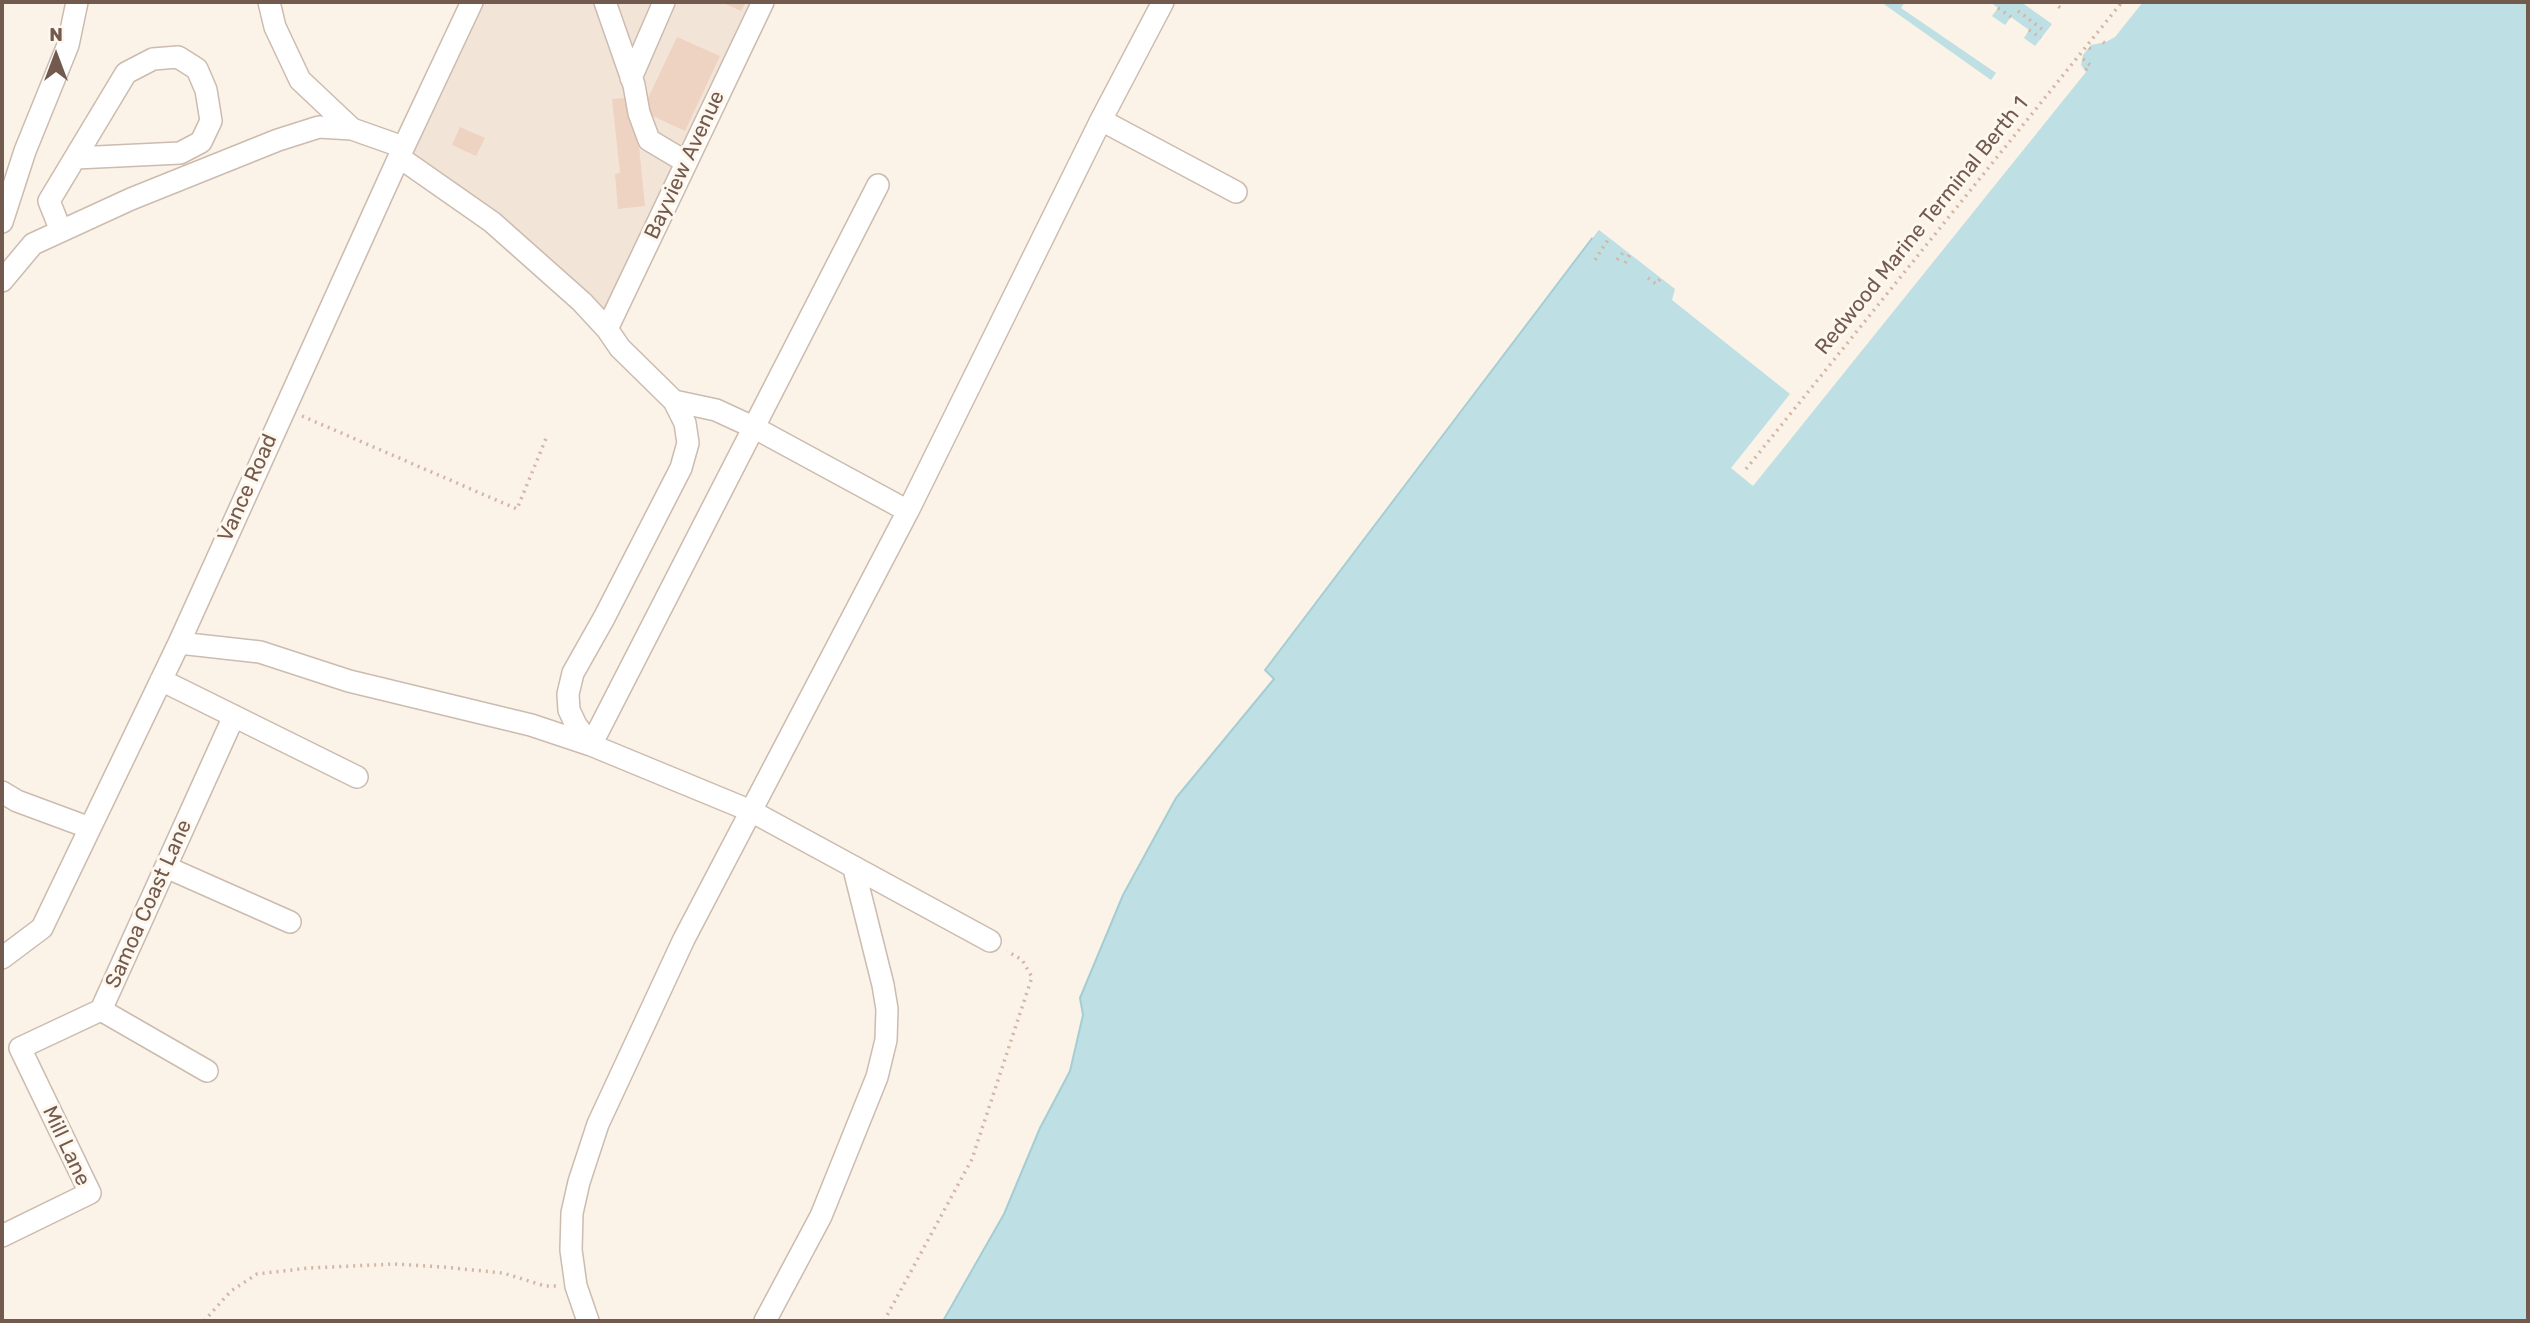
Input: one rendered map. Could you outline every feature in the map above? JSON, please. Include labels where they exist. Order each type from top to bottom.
[{"type":"street","points":[[2,222],[25,151],[68,45],[77,2]]},
{"type":"street","points":[[268,2],[275,27],[300,80],[352,129],[401,152],[492,222],[582,302],[621,348],[674,401],[685,423],[688,443],[681,468],[573,673],[568,694],[569,710],[576,725],[592,745]]},
{"type":"street","name":"Vance Road","points":[[2,958],[42,928],[179,643],[401,152],[472,2]]},
{"type":"street","points":[[605,2],[649,140],[686,162]]},
{"type":"street","points":[[631,78],[664,2]]},
{"type":"street","name":"Bayview Avenue","points":[[607,329],[763,2]]},
{"type":"street","points":[[588,1321],[576,1286],[571,1250],[572,1213],[598,1124],[684,939],[908,512],[1101,120],[1163,2]]},
{"type":"street","points":[[61,231],[50,201],[126,73],[153,58],[178,57],[197,69],[206,90],[211,121],[201,142],[180,153],[76,158]]},
{"type":"street","points":[[1101,120],[1236,192]]},
{"type":"street","points":[[2,281],[33,244],[131,199],[278,140],[319,127],[352,129]]},
{"type":"street","points":[[592,745],[878,185]]},
{"type":"street","points":[[674,401],[716,410],[755,428],[908,512]]},
{"type":"street","points":[[179,643],[260,652],[349,681],[531,725],[592,745],[751,811],[990,942]]},
{"type":"street","points":[[161,680],[357,777]]},
{"type":"street","name":"Samoa Coast Lane","points":[[20,1048],[101,1010],[234,716]]},
{"type":"street","points":[[2,792],[17,801],[90,828]]},
{"type":"street","points":[[166,867],[290,922]]},
{"type":"street","points":[[765,1321],[821,1216],[877,1077],[886,1040],[887,1009],[883,985],[854,869]]},
{"type":"street","points":[[101,1010],[207,1071]]},
{"type":"street","name":"Mill Lane","points":[[2,1236],[90,1193],[20,1048]]},
{"type":"path","points":[[2053,2],[2063,10]]},
{"type":"path","name":"Redwood Marine Terminal Berth 1","points":[[1746,469],[2122,2]]},
{"type":"path","points":[[1998,8],[2011,17]]},
{"type":"path","points":[[2018,11],[2046,32]]},
{"type":"path","points":[[2029,30],[2041,38]]},
{"type":"path","points":[[2083,58],[2090,65],[2084,72]]},
{"type":"path","points":[[1595,260],[1609,238]]},
{"type":"path","points":[[1617,260],[1625,250]]},
{"type":"path","points":[[1625,263],[1630,254]]},
{"type":"path","points":[[1648,278],[1656,284],[1661,278]]},
{"type":"path","points":[[284,408],[517,509],[547,436]]},
{"type":"path","points":[[884,1321],[972,1158],[1032,977],[1022,960],[990,942]]},
{"type":"path","points":[[204,1321],[231,1291],[257,1274],[309,1268],[395,1264],[443,1267],[503,1273],[545,1286],[576,1286]]},
{"type":"shaded area","points":[[473,2],[763,2],[607,329],[399,157]]},
{"type":"water","points":[[1771,2],[2528,2],[2528,1321],[943,1321],[1004,1214],[1040,1128],[1070,1071],[1083,1015],[1080,998],[1123,895],[1176,798],[1274,679],[1265,670]]},
{"type":"pier","points":[[1767,2],[1881,2],[1991,80],[1996,73],[1901,8],[1905,2],[1990,2],[1998,8],[1992,16],[2005,25],[2011,17],[2029,30],[2024,38],[2035,46],[2052,24],[2021,2],[2143,2],[2115,37],[2091,45],[2083,55],[2081,65],[2086,72],[1753,486],[1731,468],[1790,394],[1672,300],[1675,289],[1599,230],[1593,238],[1590,236]]},
{"type":"building","points":[[721,2],[746,2],[741,11]]},
{"type":"building","points":[[677,37],[720,56],[685,131],[642,111]]},
{"type":"building","points":[[634,97],[645,206],[618,209],[615,174],[620,173],[612,99]]},
{"type":"building","points":[[460,127],[485,138],[476,156],[452,145]]}]
